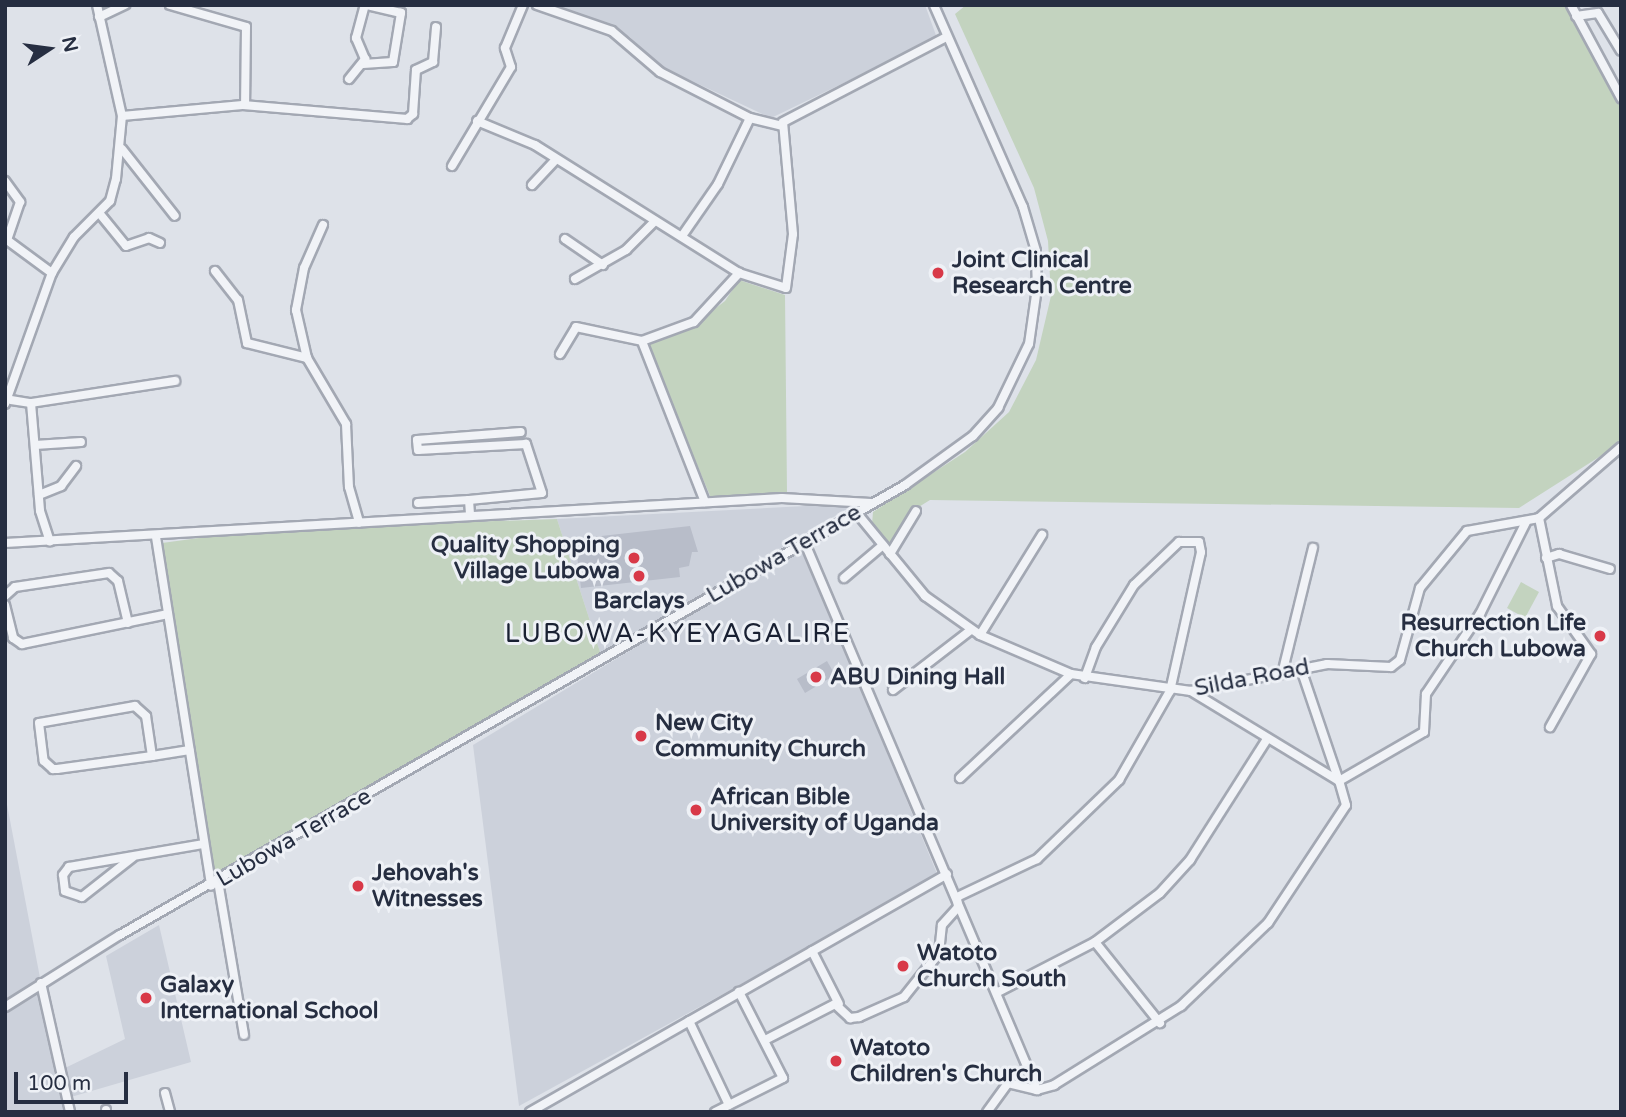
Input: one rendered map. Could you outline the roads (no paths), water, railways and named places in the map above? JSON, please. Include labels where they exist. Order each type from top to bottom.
[{"type":"street","points":[[96,5],[122,117],[122,149],[110,201],[100,214],[74,237],[52,273],[8,402],[31,403],[175,381]]},
{"type":"street","points":[[99,17],[125,5]]},
{"type":"street","points":[[170,5],[246,27],[245,105]]},
{"type":"street","points":[[349,79],[363,64],[365,55],[356,38],[365,5],[401,13],[394,62],[363,64]]},
{"type":"street","points":[[452,166],[511,67],[505,48],[523,5]]},
{"type":"street","points":[[537,5],[612,31],[654,68],[750,118],[782,127],[946,37]]},
{"type":"street","name":"Lubowa Terrace","points":[[5,1007],[41,983],[943,460],[998,408],[1029,344],[1034,312],[1036,251],[1028,222],[934,5]]},
{"type":"street","points":[[1571,5],[1621,98]]},
{"type":"street","points":[[1576,16],[1598,13],[1621,51]]},
{"type":"street","points":[[122,117],[245,105],[411,117],[416,70],[433,62],[436,27]]},
{"type":"street","points":[[682,236],[718,184],[750,118]]},
{"type":"street","points":[[477,121],[556,159],[739,273],[768,286],[790,285],[792,192],[782,127]]},
{"type":"street","points":[[122,149],[175,216]]},
{"type":"street","points":[[532,185],[556,159]]},
{"type":"street","points":[[5,181],[20,202],[7,240],[52,273]]},
{"type":"street","points":[[100,214],[126,246],[149,238],[160,243]]},
{"type":"street","points":[[575,279],[603,265],[655,220]]},
{"type":"street","points":[[323,225],[297,301],[307,358],[346,424],[349,487],[359,523]]},
{"type":"street","points":[[565,239],[603,265]]},
{"type":"street","points":[[215,271],[238,300],[247,343],[307,358]]},
{"type":"street","points":[[560,354],[576,327],[642,341],[694,322],[739,273]]},
{"type":"street","points":[[642,341],[705,502]]},
{"type":"street","points":[[31,403],[39,495],[50,541]]},
{"type":"street","points":[[418,503],[542,493],[526,444],[418,450],[417,440],[521,432]]},
{"type":"street","points":[[35,445],[81,442]]},
{"type":"street","name":"Silda Road","points":[[856,512],[925,596],[975,632],[1085,678],[1170,691],[1191,691],[1301,668],[1350,663],[1391,667],[1400,660],[1420,589],[1435,564],[1467,531],[1539,518],[1621,447]]},
{"type":"street","points":[[39,495],[61,486],[76,466]]},
{"type":"street","points":[[5,543],[156,537],[470,515],[782,498],[871,503]]},
{"type":"street","points":[[469,500],[470,515]]},
{"type":"street","points":[[890,554],[916,511]]},
{"type":"street","points":[[1539,518],[1557,606],[1591,654],[1550,727]]},
{"type":"street","points":[[1339,781],[1429,726],[1426,694],[1480,614],[1526,522]]},
{"type":"street","points":[[893,690],[975,632],[1042,535]]},
{"type":"street","points":[[156,537],[204,844],[244,1035]]},
{"type":"street","points":[[957,897],[1008,877],[1060,842],[1119,779],[1170,691],[1201,552],[1193,539],[1160,557],[1134,585],[1096,647],[1085,678]]},
{"type":"street","points":[[804,541],[998,992],[1037,1090]]},
{"type":"street","points":[[844,578],[883,545]]},
{"type":"street","points":[[1282,674],[1312,548]]},
{"type":"street","points":[[1546,558],[1559,554],[1610,569]]},
{"type":"street","points":[[5,596],[15,587],[109,573],[118,581],[128,623]]},
{"type":"street","points":[[5,604],[13,638],[22,644],[168,614]]},
{"type":"street","points":[[988,1112],[1008,1083],[1037,1090],[1063,1081],[1160,1023],[1268,923],[1346,805],[1301,668]]},
{"type":"street","points":[[960,778],[1071,674]]},
{"type":"street","points":[[1191,691],[1339,781]]},
{"type":"street","points":[[152,756],[146,716],[135,706],[39,723],[44,761],[53,769],[152,756],[190,750]]},
{"type":"street","points":[[998,992],[1095,942],[1143,908],[1190,860],[1268,739]]},
{"type":"street","points":[[133,857],[82,897],[65,891],[63,875],[69,867],[204,844]]},
{"type":"street","points":[[530,1112],[947,874]]},
{"type":"street","points":[[812,951],[839,1004],[850,1018],[859,1017],[904,997],[939,953],[942,925],[958,907],[957,897]]},
{"type":"street","points":[[1095,942],[1160,1023]]},
{"type":"street","points":[[41,983],[70,1112]]},
{"type":"street","points":[[715,1112],[783,1078],[739,992]]},
{"type":"street","points":[[765,1040],[839,1004]]},
{"type":"street","points":[[689,1021],[729,1105]]},
{"type":"street","points":[[165,1093],[170,1112]]},
{"type":"place","name":"Joint Clinical Research Centre","points":[[938,273]]},
{"type":"place","name":"Quality Shopping Village Lubowa","points":[[634,558]]},
{"type":"place","name":"Barclays","points":[[639,576]]},
{"type":"place","name":"Resurrection Life Church Lubowa","points":[[1600,636]]},
{"type":"place","name":"ABU Dining Hall","points":[[816,677]]},
{"type":"place","name":"New City Community Church","points":[[641,736]]},
{"type":"place","name":"African Bible University of Uganda","points":[[696,810]]},
{"type":"place","name":"Jehovah's Witnesses","points":[[358,886]]},
{"type":"place","name":"Watoto Church South","points":[[903,966]]},
{"type":"place","name":"Galaxy International School","points":[[146,998]]},
{"type":"place","name":"Watoto Children's Church","points":[[836,1061]]},
{"type":"district","name":"LUBOWA-KYEYAGALIRE","points":[[678,634]]}]
